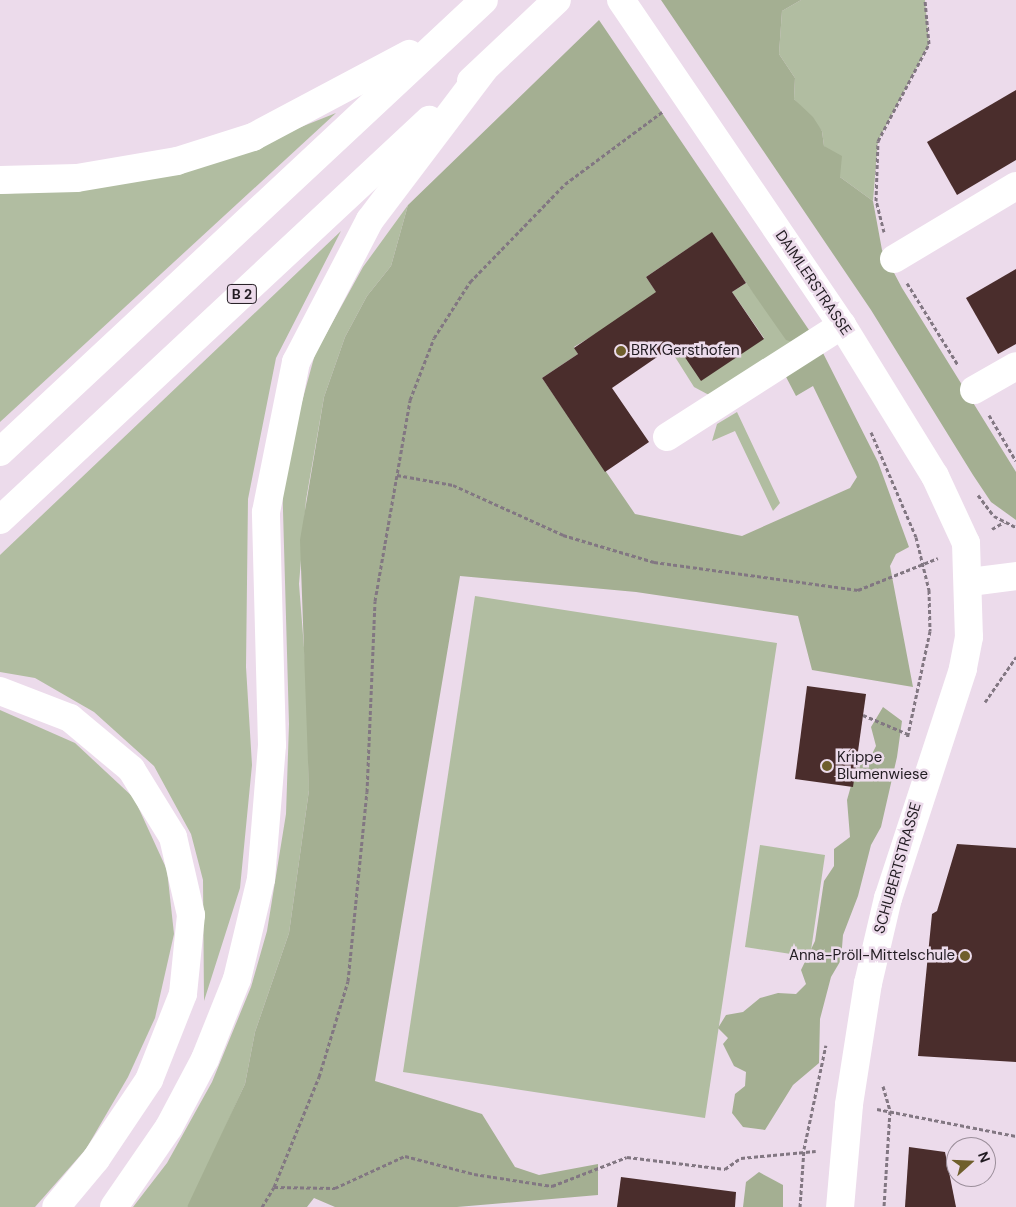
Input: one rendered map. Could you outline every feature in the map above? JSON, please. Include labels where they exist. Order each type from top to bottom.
[{"type":"main road","points":[[0,452],[484,0]]},
{"type":"main road","name":"B 2","points":[[0,520],[557,0]]},
{"type":"main road","name":"DAIMLERSTRASSE","points":[[621,0],[842,326],[935,476],[966,543],[970,582]]},
{"type":"main road","points":[[0,180],[77,178],[177,161],[253,137],[313,109],[461,21]]},
{"type":"main road","points":[[114,1207],[169,1127],[204,1059],[237,978],[261,879],[272,745],[266,512],[296,362],[370,220],[484,69]]},
{"type":"main road","points":[[894,258],[1016,186]]},
{"type":"main road","points":[[667,437],[842,326]]},
{"type":"main road","points":[[974,390],[1016,366]]},
{"type":"main road","points":[[970,582],[1016,576]]},
{"type":"main road","name":"SCHUBERTSTRASSE","points":[[840,1207],[849,1105],[868,983],[888,898],[962,669],[970,621],[970,582]]},
{"type":"main road","points":[[0,691],[70,718],[131,769],[173,837],[191,915],[184,994],[149,1080],[96,1159],[56,1207]]},
{"type":"path","points":[[262,1207],[274,1187],[319,1077],[348,981],[367,792],[375,601],[410,400],[434,338],[470,282],[566,184],[668,107]]},
{"type":"path","points":[[398,475],[453,485],[563,535],[654,562],[858,590],[926,565],[868,425]]},
{"type":"path","points":[[1004,522],[1016,527]]},
{"type":"path","points":[[983,705],[1016,657]]},
{"type":"path","points":[[863,715],[908,734]]},
{"type":"path","points":[[880,1077],[890,1111],[884,1207]]},
{"type":"path","points":[[849,1105],[890,1111],[1016,1136]]},
{"type":"path","points":[[274,1187],[334,1188],[405,1156],[474,1174],[552,1186],[627,1157],[725,1168],[741,1158],[804,1149],[844,1155]]},
{"type":"green space","points":[[661,0],[801,0],[782,11],[779,54],[795,78],[794,99],[813,117],[822,131],[824,146],[842,156],[840,177],[873,201],[882,250],[902,288],[1016,472],[1016,520],[991,502],[871,310]]},
{"type":"green space","points":[[801,0],[925,0],[929,44],[878,141],[873,201],[840,177],[824,146],[822,131],[794,99],[795,78],[779,54],[782,11]]},
{"type":"green space","points":[[599,20],[809,330],[792,342],[786,340],[711,233],[646,277],[659,296],[574,347],[578,354],[542,378],[635,514],[742,536],[850,488],[857,477],[813,386],[796,396],[785,375],[823,353],[878,462],[909,547],[896,554],[890,566],[913,687],[812,670],[798,616],[636,592],[460,576],[375,1081],[482,1114],[515,1167],[539,1175],[598,1164],[598,1195],[457,1207],[335,1207],[314,1198],[307,1207],[187,1207],[245,1084],[255,1032],[289,933],[309,790],[300,540],[324,397],[345,337],[367,296],[391,266],[408,205]]},
{"type":"green space","points":[[336,113],[0,422],[0,194],[103,187],[201,167]]},
{"type":"green space","points":[[408,205],[391,266],[367,296],[345,337],[324,397],[306,500],[299,584],[307,686],[309,790],[289,933],[255,1032],[245,1084],[191,1202],[187,1207],[133,1207],[167,1163],[212,1082],[251,987],[267,931],[286,814],[289,724],[282,475],[315,354],[363,267]]},
{"type":"green space","points":[[341,231],[276,358],[248,499],[246,667],[252,765],[240,888],[204,1001],[203,880],[191,834],[154,766],[94,712],[35,678],[0,672],[0,555]]},
{"type":"green space","points":[[746,283],[792,342],[709,395],[694,387],[670,349],[677,344],[764,338],[732,292]]},
{"type":"green space","points":[[737,412],[780,503],[773,511],[735,431],[712,441],[717,424]]},
{"type":"green space","points":[[475,596],[777,643],[705,1118],[403,1072]]},
{"type":"green space","points":[[883,707],[902,721],[897,757],[881,827],[871,845],[858,896],[843,935],[841,960],[831,977],[820,1019],[819,1063],[793,1085],[765,1130],[743,1127],[732,1113],[735,1094],[745,1086],[746,1072],[734,1066],[723,1044],[728,1038],[718,1028],[726,1015],[743,1012],[760,998],[778,993],[796,994],[806,984],[801,970],[815,941],[824,881],[834,866],[834,849],[850,837],[847,800],[856,768],[869,760],[876,746],[871,727]]},
{"type":"green space","points":[[0,710],[75,743],[134,798],[167,870],[174,934],[155,1018],[128,1077],[86,1149],[35,1207],[0,1207]]},
{"type":"green space","points":[[760,845],[825,855],[810,957],[745,947]]},
{"type":"green space","points":[[759,1172],[783,1185],[783,1207],[743,1207],[746,1182]]},
{"type":"building","points":[[1016,90],[1016,160],[957,195],[927,142]]},
{"type":"building","name":"BRK Gersthofen","points":[[712,232],[746,283],[732,292],[764,339],[701,381],[676,344],[612,388],[649,442],[605,472],[542,378],[578,354],[574,348],[656,292],[646,277]]},
{"type":"building","points":[[1016,269],[1016,344],[998,354],[966,298]]},
{"type":"building","points":[[807,686],[866,694],[853,787],[795,779]]},
{"type":"building","points":[[957,844],[1016,848],[1016,1062],[918,1056],[932,914],[937,911]]},
{"type":"building","points":[[909,1147],[945,1152],[946,1187],[952,1187],[956,1207],[905,1207]]},
{"type":"building","points":[[621,1177],[736,1192],[735,1207],[617,1207]]},
{"type":"place","name":"BRK Gersthofen","points":[[621,351]]},
{"type":"place","name":"Krippe Blumenwiese","points":[[827,766]]},
{"type":"place","name":"Anna-Pröll-Mittelschule","points":[[965,956]]}]
